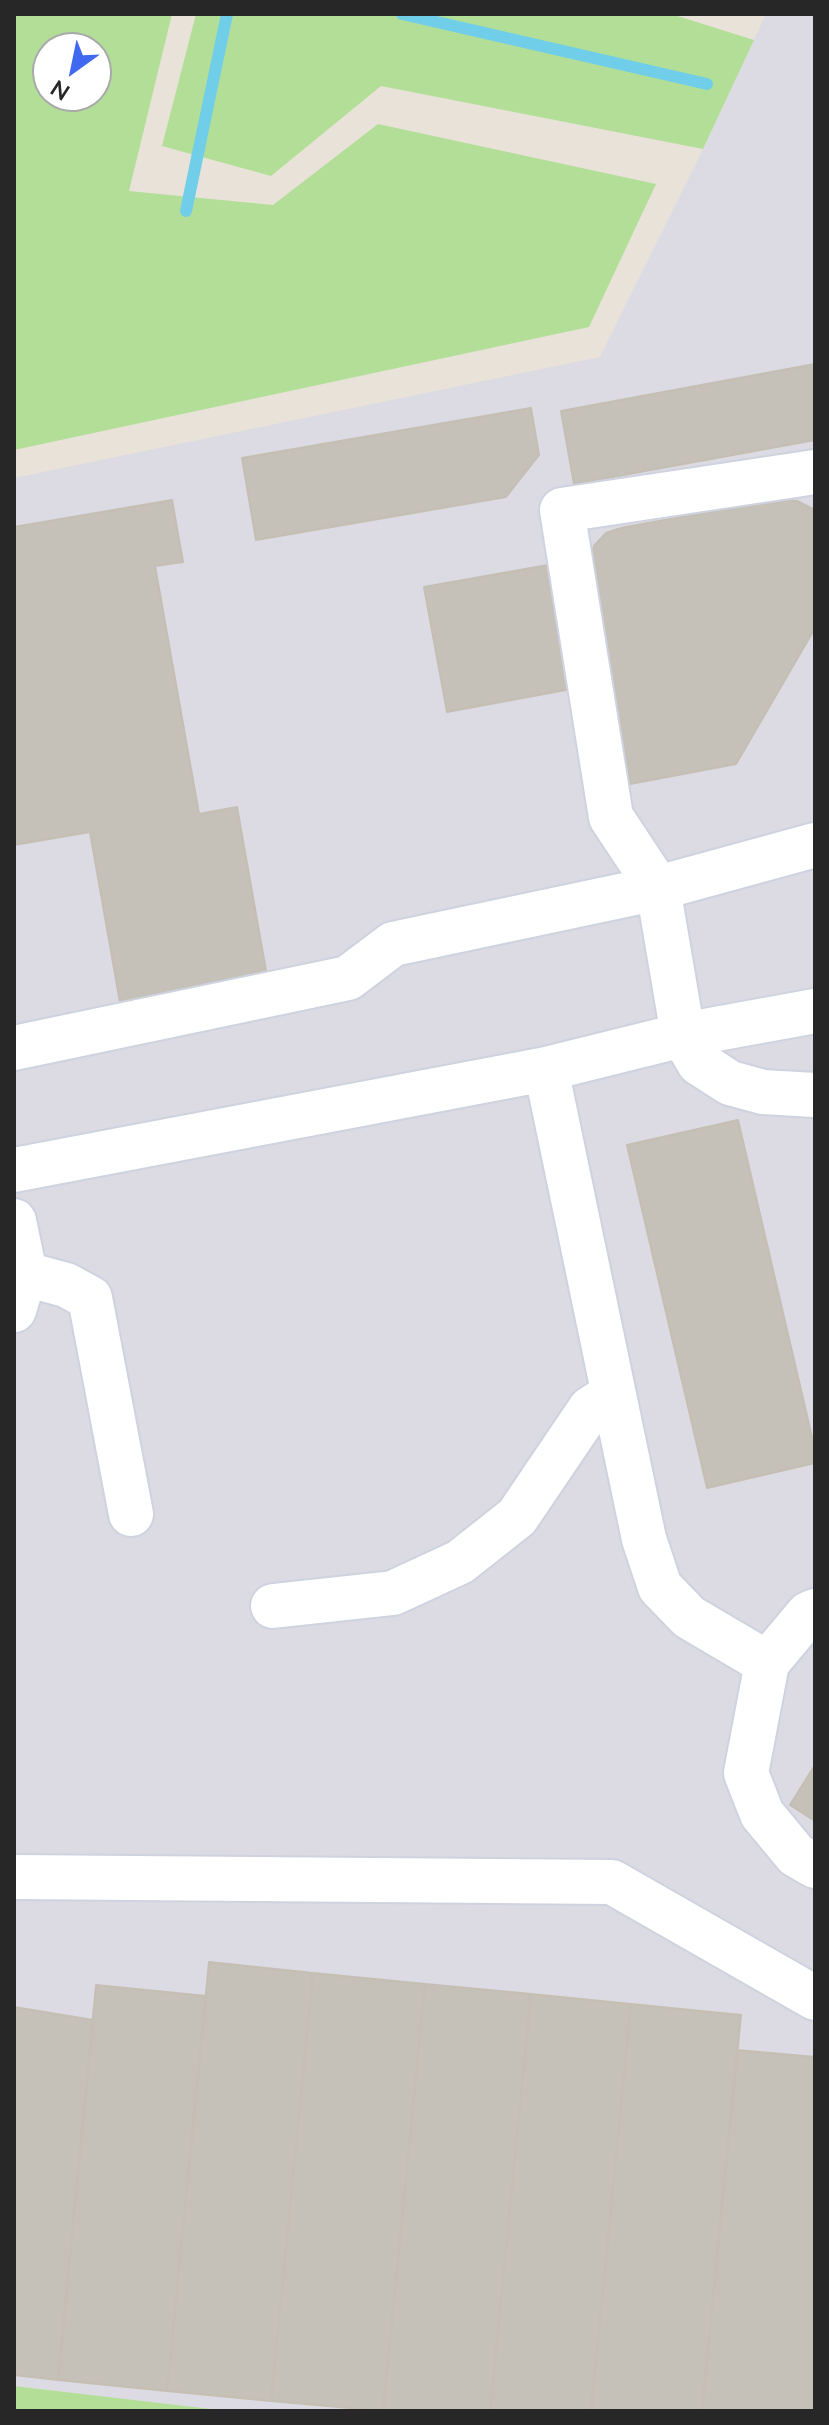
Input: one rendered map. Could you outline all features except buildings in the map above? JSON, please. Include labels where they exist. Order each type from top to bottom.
[{"type":"street","points":[[815,472],[562,510],[611,817],[658,888],[683,1035],[699,1063],[730,1083],[763,1092],[815,1095]]},
{"type":"street","points":[[14,1048],[348,978],[393,944],[658,888],[815,845]]},
{"type":"street","points":[[14,1170],[546,1069],[683,1035],[815,1011]]},
{"type":"street","points":[[546,1069],[644,1539],[660,1587],[689,1617],[767,1663]]},
{"type":"street","points":[[14,1221],[20,1292],[66,1285],[90,1298],[131,1514]]},
{"type":"street","points":[[273,1606],[393,1593],[460,1562],[517,1517],[590,1409],[613,1394]]},
{"type":"street","points":[[815,1611],[808,1614],[767,1663],[746,1773],[762,1814],[796,1855],[815,1866]]},
{"type":"street","points":[[14,1877],[612,1882],[815,1998]]},
{"type":"shaded area","points":[[766,14],[815,14],[815,2411],[228,2411],[14,2386],[14,478],[600,357]]},
{"type":"green space","points":[[14,14],[172,14],[129,191],[273,205],[378,124],[656,184],[589,327],[14,450]]},
{"type":"green space","points":[[196,14],[671,14],[754,40],[703,149],[381,86],[271,176],[162,146]]},
{"type":"green space","points":[[14,2386],[228,2411],[14,2411]]},
{"type":"waterway","points":[[186,211],[227,14]]},
{"type":"waterway","points":[[402,14],[707,84]]}]
